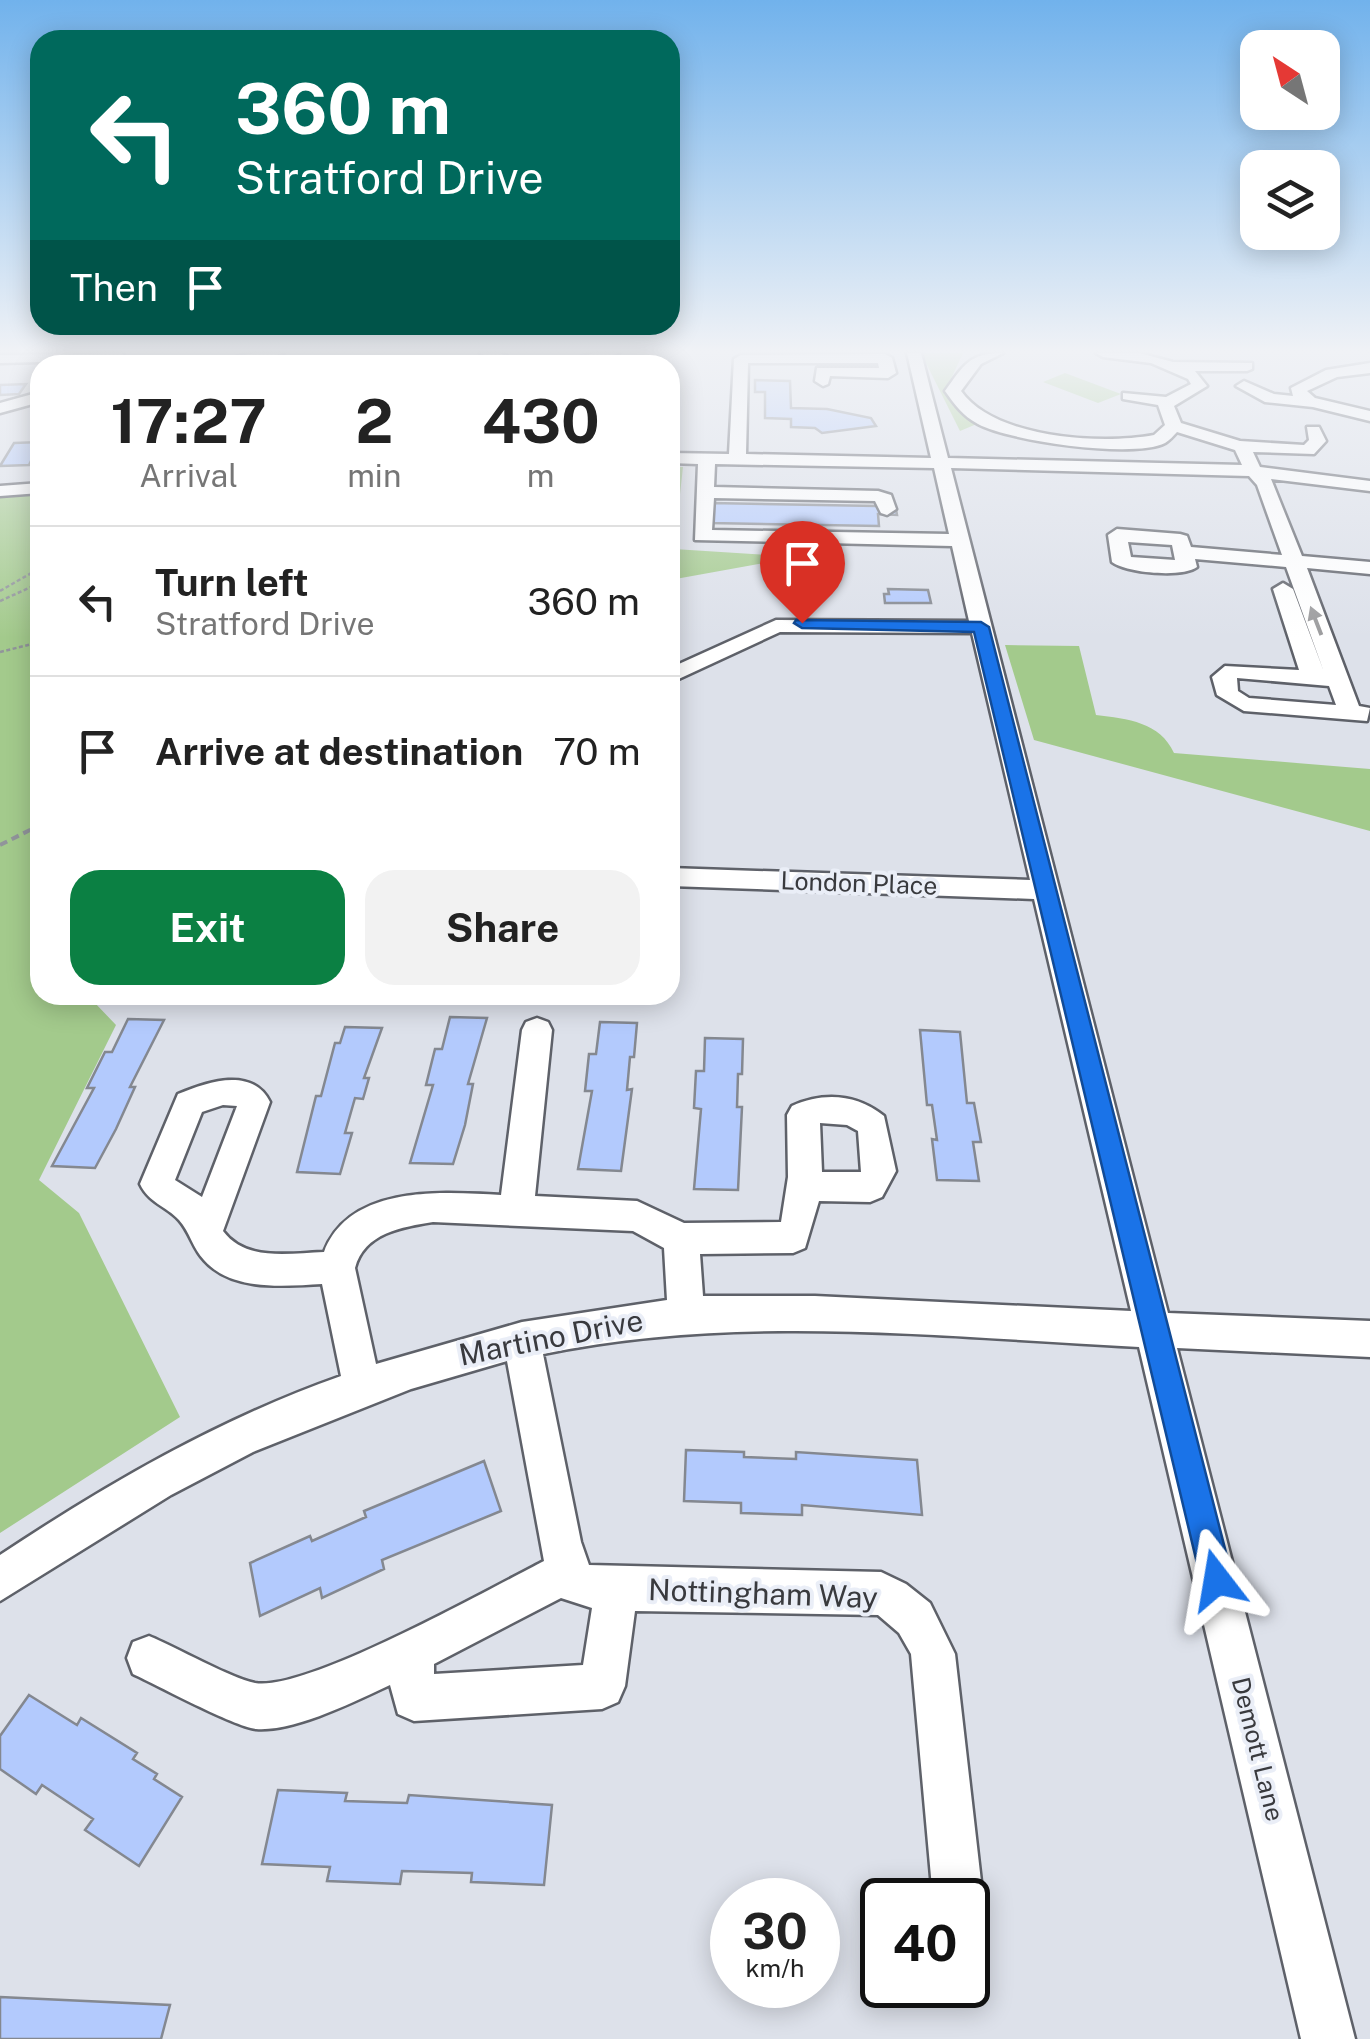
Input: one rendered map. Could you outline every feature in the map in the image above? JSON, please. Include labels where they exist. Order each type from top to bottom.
[{"type":"street","points":[[736,459],[737,448]]},
{"type":"street","name":"Demott Lane","points":[[935,448],[942,462],[1048,890],[1328,2039]]},
{"type":"street","points":[[1241,448],[1252,470],[1265,483],[1313,678]]},
{"type":"street","points":[[1277,448],[1310,448]]},
{"type":"street","points":[[680,458],[1252,470],[1370,486]]},
{"type":"street","points":[[707,458],[702,536],[960,540]]},
{"type":"street","points":[[0,490],[30,488]]},
{"type":"street","points":[[704,492],[884,499],[889,539]]},
{"type":"street","points":[[1183,552],[1370,568]]},
{"type":"street","points":[[1283,561],[1339,680],[1360,713]]},
{"type":"street","points":[[680,671],[776,626],[981,627]]},
{"type":"street","points":[[1339,680],[1234,671],[1223,676],[1228,696],[1237,703],[1360,713]]},
{"type":"street","name":"London Place","points":[[680,876],[1048,890]]},
{"type":"street","points":[[516,1212],[537,1030]]},
{"type":"street","points":[[362,1386],[338,1268],[342,1249],[356,1233],[390,1214],[433,1207],[637,1216],[681,1239],[792,1237],[805,1205],[806,1186]]},
{"type":"street","points":[[206,1232],[229,1262],[246,1266],[338,1268]]},
{"type":"street","points":[[681,1239],[686,1314]]},
{"type":"street","name":"Martino Drive","points":[[0,1580],[106,1509],[263,1426],[362,1386],[474,1350],[522,1340],[686,1314],[753,1312],[1370,1339]]},
{"type":"street","points":[[149,1658],[254,1706],[272,1709],[327,1690],[568,1572],[522,1340]]},
{"type":"street","name":"Nottingham Way","points":[[568,1572],[578,1585],[616,1589],[881,1594],[899,1602],[925,1630],[933,1654],[956,1878]]},
{"type":"street","name":"Nottingham Way","points":[[410,1650],[414,1698],[602,1686],[616,1589]]},
{"type":"path","points":[[0,591],[30,574]]},
{"type":"path","points":[[0,600],[30,587]]},
{"type":"path","points":[[0,652],[30,644]]},
{"type":"path","points":[[0,845],[30,830]]},
{"type":"green space","points":[[30,496],[30,1005],[97,1005],[116,1025],[39,1180],[79,1213],[180,1417],[0,1533],[0,498]]},
{"type":"green space","points":[[680,549],[797,557],[680,578]]},
{"type":"green space","points":[[1005,645],[1079,646],[1096,715],[1152,728],[1174,753],[1370,769],[1370,831],[1034,740]]},
{"type":"building","points":[[11,448],[30,448],[29,465],[0,466]]},
{"type":"building","points":[[711,503],[877,506],[896,509],[897,515],[878,514],[879,526],[710,523]]},
{"type":"building","points":[[888,589],[928,590],[931,603],[885,603]]},
{"type":"building","points":[[450,1017],[487,1018],[468,1084],[473,1084],[465,1125],[453,1164],[410,1163],[433,1085],[426,1085],[435,1049],[442,1049]]},
{"type":"building","points":[[128,1019],[164,1020],[130,1087],[135,1087],[116,1129],[95,1168],[52,1166],[94,1088],[87,1088],[105,1052],[112,1052]]},
{"type":"building","points":[[600,1022],[637,1023],[634,1057],[630,1057],[627,1090],[632,1089],[621,1171],[578,1169],[592,1091],[585,1091],[589,1054],[596,1054]]},
{"type":"building","points":[[345,1027],[382,1028],[364,1078],[369,1078],[363,1099],[355,1098],[345,1133],[352,1133],[340,1174],[297,1172],[316,1096],[321,1096],[335,1043],[340,1043]]},
{"type":"building","points":[[920,1030],[960,1032],[967,1103],[974,1103],[981,1142],[973,1142],[979,1181],[937,1180],[932,1139],[937,1140],[932,1105],[927,1105]]},
{"type":"building","points":[[705,1038],[743,1039],[742,1074],[738,1074],[737,1107],[742,1107],[738,1190],[694,1189],[701,1109],[694,1108],[696,1071],[704,1071]]},
{"type":"building","points":[[686,1450],[744,1452],[744,1457],[796,1459],[796,1452],[917,1460],[922,1515],[802,1505],[802,1515],[741,1513],[741,1503],[684,1501]]},
{"type":"building","points":[[484,1461],[501,1511],[382,1560],[384,1569],[322,1598],[320,1588],[260,1616],[250,1563],[310,1536],[312,1541],[366,1517],[364,1511]]},
{"type":"building","points":[[29,1695],[77,1725],[81,1718],[137,1753],[133,1759],[182,1797],[139,1866],[85,1830],[93,1819],[42,1785],[36,1794],[0,1769],[0,1736]]},
{"type":"building","points":[[278,1790],[347,1793],[345,1801],[407,1803],[409,1795],[552,1805],[544,1885],[471,1882],[472,1873],[402,1871],[400,1884],[327,1881],[330,1867],[262,1864]]},
{"type":"building","points":[[0,1997],[170,2005],[161,2039],[0,2039]]},
{"type":"route","points":[[802,623],[981,627],[1217,1580]]}]
